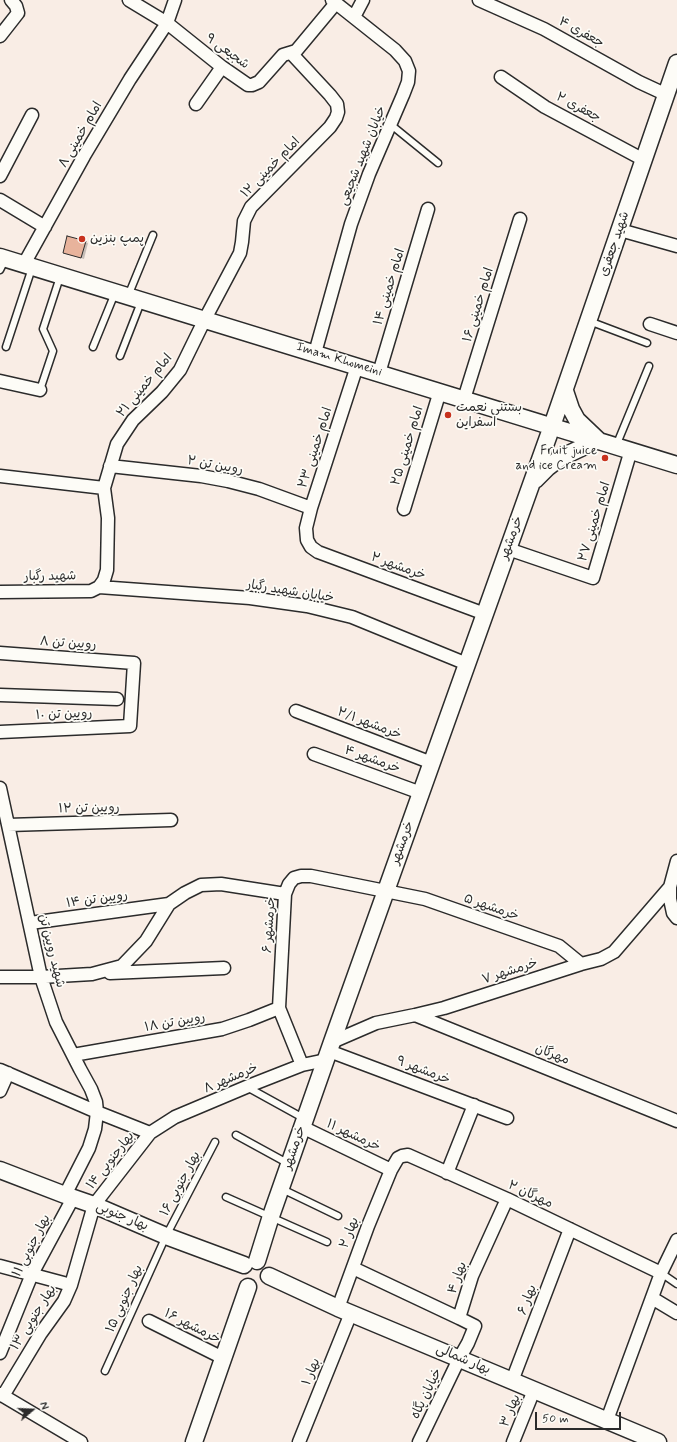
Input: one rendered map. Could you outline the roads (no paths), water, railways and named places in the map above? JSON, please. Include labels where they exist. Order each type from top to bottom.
[{"type":"street","points":[[0,36],[18,13],[16,6],[11,0]]},
{"type":"street","name":"شجیعی ۹","points":[[129,0],[167,24],[222,67],[248,84],[256,85],[283,55],[296,51],[334,1]]},
{"type":"street","name":"امام خمینی ۸","points":[[28,265],[45,227],[84,156],[130,79],[167,24],[174,0]]},
{"type":"street","points":[[354,17],[363,0]]},
{"type":"street","name":"جعفری ۴","points":[[479,0],[544,29],[639,82],[671,92]]},
{"type":"street","name":"خیابان شهید شجیعی","points":[[316,353],[352,224],[369,174],[408,82],[409,71],[405,61],[395,50],[334,1]]},
{"type":"street","name":"امام خمینی ۱۲","points":[[204,319],[240,253],[244,221],[251,207],[330,127],[338,112],[337,104],[330,95],[291,53]]},
{"type":"street","name":"شهید جعفری","points":[[552,426],[644,160],[671,92],[677,63]]},
{"type":"street","points":[[196,104],[222,67]]},
{"type":"street","name":"جعفری ۲","points":[[502,77],[545,107],[644,160]]},
{"type":"street","points":[[0,176],[32,115]]},
{"type":"street","points":[[0,200],[45,227]]},
{"type":"street","name":"امام خمینی ۱۴","points":[[379,373],[428,208]]},
{"type":"street","name":"امام خمینی ۱۶","points":[[464,399],[520,219]]},
{"type":"street","points":[[620,230],[677,246]]},
{"type":"street","name":"Imam Khomeini","points":[[2,262],[28,265],[677,465]]},
{"type":"street","name":"امام خمینی ۲۱","points":[[99,587],[104,580],[107,570],[108,518],[104,488],[117,444],[133,420],[162,392],[180,370],[204,319]]},
{"type":"street","points":[[650,324],[677,333]]},
{"type":"street","name":"امام خمینی ۲۳","points":[[307,540],[306,528],[311,508],[358,366]]},
{"type":"street","points":[[0,381],[40,390]]},
{"type":"street","name":"امام خمینی ۲۵","points":[[404,509],[440,391]]},
{"type":"street","points":[[532,482],[560,458],[598,440],[577,420],[564,391]]},
{"type":"street","name":"خرمشهر","points":[[251,1263],[271,1216],[552,426]]},
{"type":"street","name":"امام خمینی ۲۷","points":[[508,549],[593,578],[631,450]]},
{"type":"street","name":"رویین تن ۲","points":[[110,466],[201,476],[228,481],[259,489],[311,508]]},
{"type":"street","points":[[0,476],[104,488]]},
{"type":"street","name":"خرمشهر ۲","points":[[307,540],[311,547],[318,552],[485,614]]},
{"type":"street","name":"شهید رگبار","points":[[0,592],[91,591],[99,587]]},
{"type":"street","name":"خیابان شهید رگبار","points":[[99,587],[250,598],[307,606],[352,617],[467,664]]},
{"type":"street","name":"رویین تن ۸","points":[[0,653],[134,663],[130,726]]},
{"type":"street","points":[[0,695],[117,699]]},
{"type":"street","name":"خرمشهر ۲/۱","points":[[296,711],[432,762]]},
{"type":"street","name":"رویین تن ۱۰","points":[[0,732],[130,726]]},
{"type":"street","name":"خرمشهر ۴","points":[[314,754],[421,793]]},
{"type":"street","name":"شهید رویین تن","points":[[0,788],[41,977],[56,1022],[91,1088],[96,1102],[97,1112]]},
{"type":"street","name":"رویین تن ۱۲","points":[[8,825],[171,820]]},
{"type":"street","points":[[677,861],[670,887],[670,900],[673,913],[677,918]]},
{"type":"street","name":"خرمشهر ۶","points":[[302,1065],[279,1008],[285,894],[289,884],[294,878],[311,876],[386,891]]},
{"type":"street","points":[[92,974],[122,966],[146,941],[169,904],[185,893],[201,885],[221,884],[285,894]]},
{"type":"street","name":"خرمشهر ۷","points":[[329,1051],[376,1023],[415,1016],[444,1008],[601,959],[614,952],[670,887]]},
{"type":"street","name":"خرمشهر ۵","points":[[386,891],[425,900],[559,946],[581,964]]},
{"type":"street","name":"رویین تن ۱۴","points":[[30,924],[169,904]]},
{"type":"street","points":[[0,977],[41,977],[224,968]]},
{"type":"street","name":"رویین تن ۱۸","points":[[73,1055],[222,1029],[279,1008]]},
{"type":"street","name":"مهرگان","points":[[415,1016],[677,1121]]},
{"type":"street","name":"خرمشهر ۸","points":[[150,1133],[175,1118],[246,1087],[302,1065],[329,1051]]},
{"type":"street","name":"خرمشهر ۹","points":[[329,1051],[507,1118]]},
{"type":"street","points":[[0,1091],[4,1072],[150,1133]]},
{"type":"street","points":[[447,1173],[474,1105]]},
{"type":"street","name":"بهار جنوبی ۱۱","points":[[0,1353],[32,1274],[69,1197],[89,1148],[95,1129],[97,1112]]},
{"type":"street","name":"خرمشهر ۱۱","points":[[303,1123],[391,1170]]},
{"type":"street","name":"بهارجنوبی ۱۴","points":[[94,1205],[150,1133]]},
{"type":"street","name":"مهرگان ۲","points":[[391,1170],[398,1158],[408,1155],[506,1199],[661,1273]]},
{"type":"street","name":"بهار جنوبی","points":[[0,1170],[69,1197],[94,1205],[166,1236],[251,1263]]},
{"type":"street","name":"بهار ۲","points":[[344,1310],[352,1268],[391,1170]]},
{"type":"street","name":"بهار ۴","points":[[459,1318],[472,1276],[506,1199]]},
{"type":"street","name":"بهار جنوبی ۱۳","points":[[1,1395],[41,1333],[64,1301],[94,1205]]},
{"type":"street","name":"بهار ۶","points":[[512,1381],[570,1229]]},
{"type":"street","points":[[607,1420],[661,1273],[677,1240]]},
{"type":"street","points":[[251,1263],[266,1266],[269,1276],[264,1286],[259,1288],[248,1287],[241,1277],[242,1271],[251,1263]]},
{"type":"street","points":[[0,1266],[70,1285]]},
{"type":"street","points":[[352,1268],[474,1326],[468,1343],[459,1359]]},
{"type":"street","name":"بهار شمالی","points":[[269,1276],[459,1359],[607,1420],[651,1441]]},
{"type":"street","points":[[194,1442],[248,1287]]},
{"type":"street","points":[[652,1298],[677,1313]]},
{"type":"street","name":"بهار ۱","points":[[299,1442],[344,1310]]},
{"type":"street","name":"خرمشهر ۱۶","points":[[149,1320],[222,1358]]},
{"type":"street","name":"خیابان پگاه","points":[[419,1442],[459,1359]]},
{"type":"street","name":"بهار ۳","points":[[514,1442],[534,1390]]},
{"type":"street","points":[[1,1395],[81,1442]]},
{"type":"lane","points":[[390,124],[438,163]]},
{"type":"lane","points":[[93,347],[128,296],[154,235]]},
{"type":"lane","points":[[6,347],[28,265]]},
{"type":"lane","points":[[40,390],[53,351],[43,329],[60,275]]},
{"type":"lane","points":[[120,356],[128,296]]},
{"type":"lane","points":[[588,321],[647,343]]},
{"type":"lane","points":[[616,446],[649,366]]},
{"type":"lane","points":[[246,1087],[303,1123]]},
{"type":"lane","points":[[236,1134],[289,1164]]},
{"type":"lane","name":"بهار جنوبی ۱۶","points":[[166,1236],[215,1142]]},
{"type":"lane","points":[[280,1189],[338,1216]]},
{"type":"lane","points":[[226,1197],[327,1242]]},
{"type":"lane","name":"بهار جنوبی ۱۵","points":[[104,1371],[166,1236]]},
{"type":"lane","points":[[661,1273],[677,1284]]},
{"type":"place","name":"پمپ بنزین","points":[[82,239]]},
{"type":"place","name":"بستنی نعمت اسفراین","points":[[448,415]]},
{"type":"place","name":"Fruit juice and ice Cream","points":[[605,458]]}]
